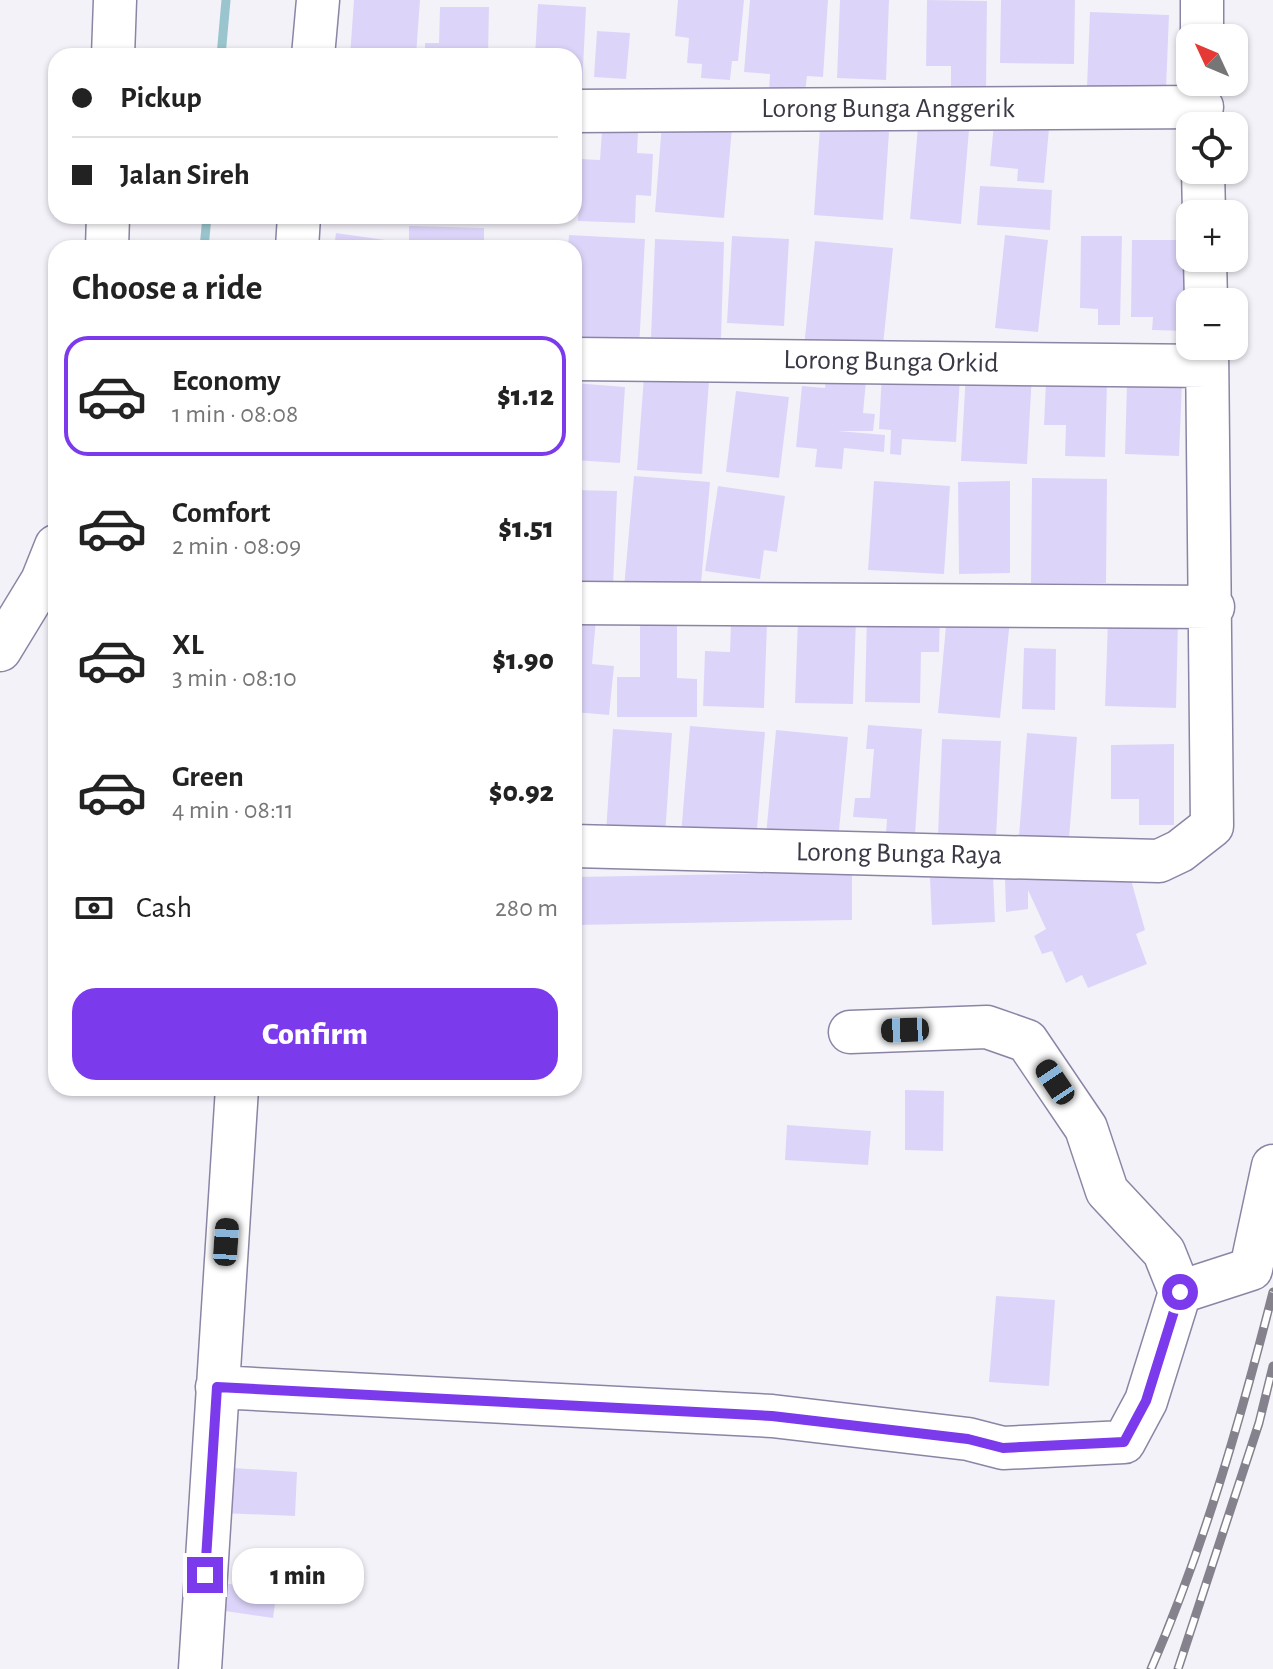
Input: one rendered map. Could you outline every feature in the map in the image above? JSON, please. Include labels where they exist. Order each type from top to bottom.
[{"type":"street","points":[[113,48],[115,0]]},
{"type":"street","points":[[314,48],[318,0]]},
{"type":"street","points":[[1202,0],[1202,24]]},
{"type":"street","name":"Lorong Bunga Anggerik","points":[[582,111],[1202,105]]},
{"type":"street","name":"Lorong Bunga Orkid","points":[[582,359],[1176,356]]},
{"type":"street","points":[[582,603],[1213,607],[1207,360]]},
{"type":"street","points":[[0,650],[48,566]]},
{"type":"street","name":"Lorong Bunga Raya","points":[[582,846],[1159,861],[1180,851],[1212,826],[1213,607]]},
{"type":"street","points":[[217,1387],[772,1416],[968,1439],[1003,1448],[1124,1442],[1146,1401],[1180,1292],[1164,1252],[1107,1191],[1086,1128],[1027,1041],[987,1027],[850,1032]]},
{"type":"street","points":[[200,1669],[236,1096]]},
{"type":"street","points":[[1180,1292],[1251,1269],[1273,1166]]},
{"type":"building","points":[[354,0],[420,0],[417,48],[351,48]]},
{"type":"building","points":[[678,0],[744,0],[738,61],[732,61],[730,80],[701,78],[702,64],[687,63],[689,38],[675,36]]},
{"type":"building","points":[[750,0],[828,0],[823,77],[807,76],[805,93],[769,91],[770,74],[744,72]]},
{"type":"building","points":[[840,0],[889,0],[886,80],[837,78]]},
{"type":"building","points":[[927,0],[987,1],[986,91],[951,90],[951,66],[926,66]]},
{"type":"building","points":[[1001,0],[1075,0],[1074,64],[1000,63]]},
{"type":"building","points":[[538,4],[586,7],[582,89],[582,48],[535,48]]},
{"type":"building","points":[[440,7],[489,7],[488,48],[425,48],[425,43],[439,43]]},
{"type":"building","points":[[1090,12],[1169,15],[1166,89],[1087,86]]},
{"type":"building","points":[[597,31],[630,33],[626,79],[594,77]]},
{"type":"building","points":[[995,113],[1050,118],[1044,183],[1017,181],[1018,169],[990,166]]},
{"type":"building","points":[[662,123],[732,128],[724,218],[655,212]]},
{"type":"building","points":[[918,126],[969,130],[961,224],[910,219]]},
{"type":"building","points":[[820,127],[889,132],[883,220],[814,215]]},
{"type":"building","points":[[602,131],[638,132],[637,153],[653,154],[651,196],[636,195],[635,223],[582,221],[582,159],[600,160]]},
{"type":"building","points":[[980,186],[1052,190],[1050,230],[977,225]]},
{"type":"building","points":[[409,226],[484,228],[484,240],[409,240]]},
{"type":"building","points":[[336,233],[385,240],[335,240]]},
{"type":"building","points":[[569,235],[645,239],[639,348],[582,345],[582,240],[569,240]]},
{"type":"building","points":[[1005,235],[1048,240],[1038,332],[995,328]]},
{"type":"building","points":[[732,236],[789,239],[784,326],[727,323]]},
{"type":"building","points":[[1081,236],[1122,236],[1120,325],[1098,325],[1098,309],[1080,308]]},
{"type":"building","points":[[655,239],[724,242],[721,339],[651,337]]},
{"type":"building","points":[[1132,240],[1176,240],[1176,272],[1186,272],[1185,288],[1176,288],[1176,331],[1152,330],[1153,317],[1131,317]]},
{"type":"building","points":[[815,241],[893,248],[882,355],[804,347]]},
{"type":"building","points":[[966,371],[1032,374],[1027,464],[961,461]]},
{"type":"building","points":[[882,373],[960,377],[956,442],[902,439],[901,455],[890,454],[891,430],[879,429]]},
{"type":"building","points":[[644,376],[709,381],[702,474],[637,470]]},
{"type":"building","points":[[826,378],[866,381],[863,413],[875,414],[873,431],[838,431],[885,435],[884,452],[844,448],[842,469],[815,467],[817,449],[796,447],[802,386],[825,388]]},
{"type":"building","points":[[1046,382],[1107,383],[1105,457],[1065,456],[1066,425],[1044,425]]},
{"type":"building","points":[[1127,382],[1182,384],[1179,456],[1125,454]]},
{"type":"building","points":[[582,384],[625,387],[620,463],[582,461]]},
{"type":"building","points":[[736,391],[789,397],[779,478],[726,472]]},
{"type":"building","points":[[634,476],[710,482],[700,595],[624,588]]},
{"type":"building","points":[[1032,478],[1107,479],[1106,583],[1031,583]]},
{"type":"building","points":[[874,481],[950,486],[944,574],[868,570]]},
{"type":"building","points":[[1010,481],[1010,573],[959,574],[958,482]]},
{"type":"building","points":[[718,486],[785,496],[777,552],[764,550],[760,579],[705,571]]},
{"type":"building","points":[[582,490],[617,491],[613,587],[582,585]]},
{"type":"building","points":[[867,611],[940,612],[939,652],[921,652],[920,703],[865,702]]},
{"type":"building","points":[[947,615],[1010,620],[1000,718],[938,713]]},
{"type":"building","points":[[582,618],[596,619],[592,664],[614,666],[609,715],[582,713]]},
{"type":"building","points":[[798,618],[856,619],[853,704],[795,703]]},
{"type":"building","points":[[1108,620],[1178,622],[1176,708],[1105,706]]},
{"type":"building","points":[[731,622],[767,623],[764,708],[703,706],[705,651],[730,652]]},
{"type":"building","points":[[677,624],[677,678],[697,679],[697,717],[617,717],[617,677],[640,677],[640,625]]},
{"type":"building","points":[[1024,648],[1056,649],[1055,710],[1022,709]]},
{"type":"building","points":[[868,725],[922,729],[915,835],[886,833],[887,819],[853,817],[855,798],[870,798],[874,749],[866,749]]},
{"type":"building","points":[[690,726],[765,732],[756,841],[681,835]]},
{"type":"building","points":[[613,729],[672,733],[665,836],[606,832]]},
{"type":"building","points":[[776,730],[848,737],[838,841],[766,835]]},
{"type":"building","points":[[1027,733],[1077,737],[1069,839],[1019,836]]},
{"type":"building","points":[[942,739],[1001,741],[996,837],[938,835]]},
{"type":"building","points":[[1174,744],[1174,825],[1139,825],[1139,799],[1111,799],[1111,745]]},
{"type":"building","points":[[1128,869],[1145,930],[1136,934],[1147,964],[1088,988],[1082,975],[1066,983],[1052,951],[1042,954],[1034,936],[1046,929],[1028,890],[1028,909],[1006,912],[1005,879]]},
{"type":"building","points":[[852,872],[852,920],[582,925],[582,877]]},
{"type":"building","points":[[993,875],[995,922],[932,925],[930,878]]},
{"type":"building","points":[[905,1090],[944,1091],[943,1151],[905,1150]]},
{"type":"building","points":[[787,1125],[871,1131],[868,1165],[785,1160]]},
{"type":"building","points":[[996,1296],[1055,1300],[1049,1386],[989,1382]]},
{"type":"building","points":[[217,1467],[297,1472],[295,1516],[221,1513]]},
{"type":"building","points":[[222,1583],[277,1590],[273,1618],[218,1610]]},
{"type":"waterway","points":[[222,48],[226,0]]},
{"type":"waterway","points":[[205,240],[206,224]]},
{"type":"railway","points":[[1151,1669],[1188,1577],[1220,1483],[1273,1292]]},
{"type":"railway","points":[[1178,1669],[1259,1423],[1273,1366]]},
{"type":"route","points":[[205,1575],[217,1387],[772,1416],[968,1439],[1003,1448],[1124,1442],[1146,1401],[1180,1292]]}]
